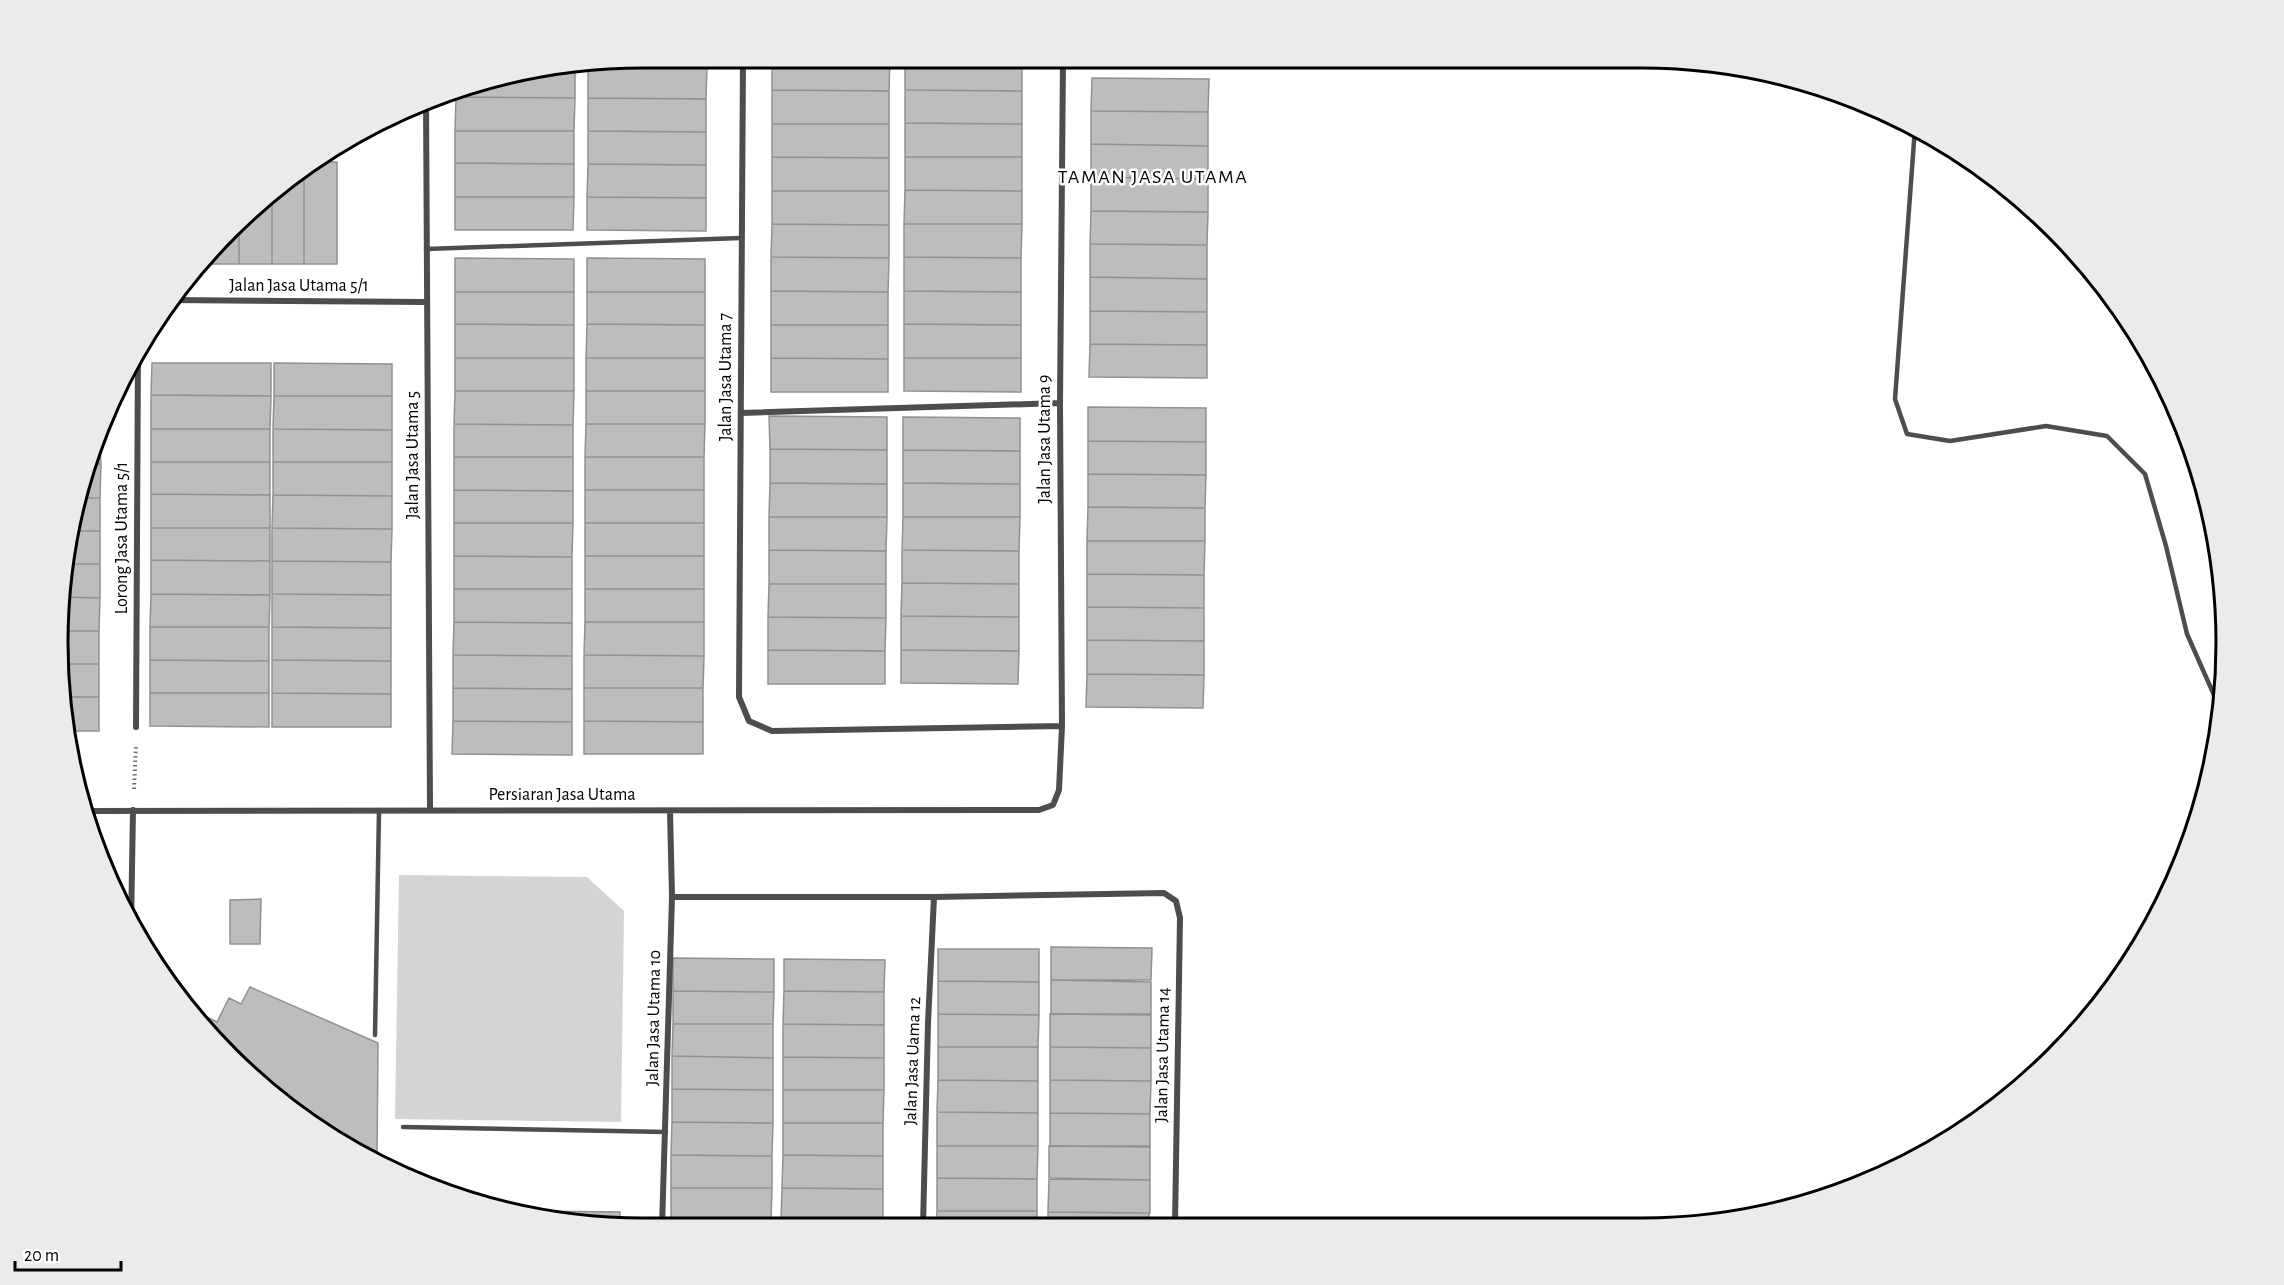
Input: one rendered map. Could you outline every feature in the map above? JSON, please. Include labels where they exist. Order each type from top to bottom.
[{"type":"street","name":"Jalan Jasa Utama 7","points":[[743,68],[739,697],[749,721],[772,731],[1062,726]]},
{"type":"street","name":"Jalan Jasa Utama 9","points":[[1040,810],[1053,805],[1059,790],[1062,726],[1060,403],[1063,68]]},
{"type":"street","name":"Jalan Jasa Utama 5","points":[[426,110],[430,809]]},
{"type":"street","name":"Jalan Jasa Utama 5/1","points":[[180,300],[427,302]]},
{"type":"street","name":"Lorong Jasa Utama 5/1","points":[[136,727],[138,368]]},
{"type":"street","points":[[741,413],[1060,403]]},
{"type":"street","points":[[129,900],[133,810]]},
{"type":"street","name":"Persiaran Jasa Utama","points":[[93,811],[1040,810]]},
{"type":"street","name":"Jalan Jasa Utama 10","points":[[662,1218],[672,897],[670,811]]},
{"type":"street","name":"Jalan Jasa Utama 14","points":[[934,897],[1164,893],[1176,901],[1180,918],[1175,1218]]},
{"type":"street","points":[[672,897],[934,897]]},
{"type":"street","name":"Jalan Jasa Uama 12","points":[[923,1218],[934,897]]},
{"type":"lane","points":[[1914,137],[1895,399],[1907,434],[1950,441],[2046,426],[2106,436],[2145,474],[2166,546],[2187,634],[2214,695]]},
{"type":"lane","points":[[426,249],[741,238]]},
{"type":"lane","points":[[375,1035],[379,809]]},
{"type":"lane","points":[[403,1127],[666,1132]]},
{"type":"path","points":[[133,810],[136,727]]},
{"type":"shaded area","points":[[399,875],[587,877],[624,911],[621,1122],[395,1119]]},
{"type":"building","points":[[707,68],[706,99],[588,98],[588,70]]},
{"type":"building","points":[[772,68],[890,68],[889,91],[772,90]]},
{"type":"building","points":[[905,68],[1022,68],[1022,91],[905,90]]},
{"type":"building","points":[[575,71],[575,98],[461,97],[494,87]]},
{"type":"building","points":[[1092,78],[1209,79],[1208,112],[1091,111]]},
{"type":"building","points":[[772,90],[889,91],[889,124],[772,124]]},
{"type":"building","points":[[905,90],[1022,91],[1022,124],[905,123]]},
{"type":"building","points":[[461,97],[575,98],[574,131],[455,131],[456,99]]},
{"type":"building","points":[[588,98],[706,99],[706,132],[588,131]]},
{"type":"building","points":[[1091,111],[1208,112],[1208,146],[1091,144]]},
{"type":"building","points":[[905,123],[1022,124],[1022,157],[905,157]]},
{"type":"building","points":[[772,124],[889,124],[889,158],[772,157]]},
{"type":"building","points":[[455,131],[574,131],[574,164],[455,163]]},
{"type":"building","points":[[588,131],[706,132],[706,165],[588,164]]},
{"type":"building","points":[[1091,144],[1208,146],[1208,179],[1091,177]]},
{"type":"building","points":[[772,157],[889,158],[889,191],[772,191]]},
{"type":"building","points":[[905,157],[1022,157],[1022,191],[905,190]]},
{"type":"building","points":[[326,162],[337,162],[337,264],[304,264],[304,177]]},
{"type":"building","points":[[455,163],[574,164],[574,197],[455,197]]},
{"type":"building","points":[[588,164],[706,165],[706,198],[587,197]]},
{"type":"building","points":[[304,177],[304,264],[272,264],[272,203]]},
{"type":"building","points":[[1091,177],[1208,179],[1208,212],[1091,211]]},
{"type":"building","points":[[905,190],[1022,191],[1022,224],[904,224]]},
{"type":"building","points":[[772,191],[889,191],[889,225],[772,224]]},
{"type":"building","points":[[455,197],[574,197],[573,230],[455,230]]},
{"type":"building","points":[[587,197],[706,198],[706,231],[587,230]]},
{"type":"building","points":[[272,203],[272,264],[239,264],[239,233]]},
{"type":"building","points":[[1091,211],[1208,212],[1207,245],[1090,244]]},
{"type":"building","points":[[772,224],[889,225],[889,258],[771,257]]},
{"type":"building","points":[[904,224],[1022,224],[1021,258],[904,257]]},
{"type":"building","points":[[239,233],[239,264],[209,264]]},
{"type":"building","points":[[1090,244],[1207,245],[1207,279],[1090,277]]},
{"type":"building","points":[[771,257],[889,258],[888,292],[771,291]]},
{"type":"building","points":[[904,257],[1021,258],[1021,292],[904,291]]},
{"type":"building","points":[[455,258],[574,259],[574,292],[455,292]]},
{"type":"building","points":[[587,258],[705,259],[705,292],[587,292]]},
{"type":"building","points":[[1090,277],[1207,279],[1207,312],[1090,311]]},
{"type":"building","points":[[771,291],[888,292],[888,325],[771,325]]},
{"type":"building","points":[[904,291],[1021,292],[1021,325],[904,324]]},
{"type":"building","points":[[455,292],[574,292],[574,325],[455,324]]},
{"type":"building","points":[[587,292],[705,292],[705,325],[587,324]]},
{"type":"building","points":[[1090,311],[1207,312],[1207,345],[1090,344]]},
{"type":"building","points":[[455,324],[574,325],[574,358],[455,358]]},
{"type":"building","points":[[587,324],[705,325],[705,358],[586,358]]},
{"type":"building","points":[[904,324],[1021,325],[1021,358],[904,358]]},
{"type":"building","points":[[771,325],[888,325],[888,359],[771,358]]},
{"type":"building","points":[[1090,344],[1207,345],[1207,378],[1089,377]]},
{"type":"building","points":[[455,358],[574,358],[574,391],[455,391]]},
{"type":"building","points":[[586,358],[705,358],[705,391],[586,391]]},
{"type":"building","points":[[771,358],[888,359],[888,392],[771,392]]},
{"type":"building","points":[[904,358],[1021,358],[1021,392],[904,391]]},
{"type":"building","points":[[152,363],[271,363],[271,396],[151,395]]},
{"type":"building","points":[[274,363],[392,364],[392,396],[274,396]]},
{"type":"building","points":[[455,391],[574,391],[573,425],[454,424]]},
{"type":"building","points":[[586,391],[705,391],[705,424],[586,424]]},
{"type":"building","points":[[151,395],[271,396],[270,429],[151,429]]},
{"type":"building","points":[[274,396],[392,396],[392,430],[273,429]]},
{"type":"building","points":[[1088,407],[1206,408],[1206,442],[1088,441]]},
{"type":"building","points":[[769,416],[887,417],[887,450],[770,449]]},
{"type":"building","points":[[903,417],[1020,418],[1020,451],[903,450]]},
{"type":"building","points":[[454,424],[573,425],[573,457],[454,457]]},
{"type":"building","points":[[586,424],[705,424],[704,457],[585,457]]},
{"type":"building","points":[[151,429],[270,429],[270,462],[151,462]]},
{"type":"building","points":[[273,429],[392,430],[392,462],[273,462]]},
{"type":"building","points":[[1088,441],[1206,442],[1206,475],[1088,474]]},
{"type":"building","points":[[770,449],[887,450],[887,484],[770,483]]},
{"type":"building","points":[[903,450],[1020,451],[1020,484],[903,483]]},
{"type":"building","points":[[100,452],[101,464],[96,464]]},
{"type":"building","points":[[454,457],[573,457],[573,491],[454,490]]},
{"type":"building","points":[[585,457],[704,457],[704,490],[585,490]]},
{"type":"building","points":[[151,462],[270,462],[270,495],[151,494]]},
{"type":"building","points":[[273,462],[392,462],[392,496],[273,495]]},
{"type":"building","points":[[96,464],[101,464],[100,498],[86,498]]},
{"type":"building","points":[[1088,474],[1206,475],[1205,508],[1088,507]]},
{"type":"building","points":[[770,483],[887,484],[887,517],[769,517]]},
{"type":"building","points":[[903,483],[1020,484],[1020,517],[903,517]]},
{"type":"building","points":[[454,490],[573,491],[573,523],[454,523]]},
{"type":"building","points":[[585,490],[704,490],[704,523],[585,523]]},
{"type":"building","points":[[151,494],[270,495],[270,528],[151,528]]},
{"type":"building","points":[[273,495],[392,496],[392,529],[272,528]]},
{"type":"building","points":[[86,498],[100,498],[100,531],[79,531]]},
{"type":"building","points":[[1088,507],[1205,508],[1205,541],[1087,541]]},
{"type":"building","points":[[769,517],[887,517],[886,551],[769,550]]},
{"type":"building","points":[[903,517],[1020,517],[1019,551],[902,550]]},
{"type":"building","points":[[454,523],[573,523],[572,557],[454,556]]},
{"type":"building","points":[[585,523],[704,523],[704,556],[585,556]]},
{"type":"building","points":[[151,528],[270,528],[270,561],[151,560]]},
{"type":"building","points":[[272,528],[392,529],[391,562],[272,561]]},
{"type":"building","points":[[79,531],[100,531],[100,564],[73,564]]},
{"type":"building","points":[[1087,541],[1205,541],[1204,575],[1087,574]]},
{"type":"building","points":[[769,550],[886,551],[886,584],[769,584]]},
{"type":"building","points":[[902,550],[1019,551],[1019,584],[902,583]]},
{"type":"building","points":[[454,556],[572,557],[572,589],[454,589]]},
{"type":"building","points":[[585,556],[704,556],[704,589],[585,589]]},
{"type":"building","points":[[151,560],[270,561],[270,595],[151,594]]},
{"type":"building","points":[[272,561],[391,562],[391,595],[272,594]]},
{"type":"building","points":[[73,564],[100,564],[100,598],[70,597]]},
{"type":"building","points":[[1087,574],[1204,575],[1204,608],[1087,607]]},
{"type":"building","points":[[902,583],[1019,584],[1019,617],[901,616]]},
{"type":"building","points":[[769,584],[886,584],[886,618],[768,617]]},
{"type":"building","points":[[454,589],[572,589],[572,623],[454,622]]},
{"type":"building","points":[[585,589],[704,589],[704,622],[585,622]]},
{"type":"building","points":[[151,594],[270,595],[269,627],[150,627]]},
{"type":"building","points":[[272,594],[391,595],[391,628],[272,627]]},
{"type":"building","points":[[70,597],[100,598],[99,631],[68,631]]},
{"type":"building","points":[[1087,607],[1204,608],[1204,641],[1087,640]]},
{"type":"building","points":[[901,616],[1019,617],[1019,651],[901,650]]},
{"type":"building","points":[[768,617],[886,618],[885,651],[768,650]]},
{"type":"building","points":[[454,622],[572,623],[572,656],[453,655]]},
{"type":"building","points":[[585,622],[704,622],[704,656],[584,655]]},
{"type":"building","points":[[150,627],[269,627],[269,661],[150,660]]},
{"type":"building","points":[[272,627],[391,628],[391,661],[272,660]]},
{"type":"building","points":[[68,631],[99,631],[99,664],[69,664]]},
{"type":"building","points":[[1087,640],[1204,641],[1204,675],[1087,674]]},
{"type":"building","points":[[768,650],[885,651],[885,684],[768,684]]},
{"type":"building","points":[[901,650],[1019,651],[1018,684],[901,683]]},
{"type":"building","points":[[453,655],[572,656],[572,689],[453,688]]},
{"type":"building","points":[[584,655],[704,656],[703,688],[584,688]]},
{"type":"building","points":[[150,660],[269,661],[269,693],[150,693]]},
{"type":"building","points":[[272,660],[391,661],[391,694],[272,693]]},
{"type":"building","points":[[69,664],[99,664],[99,697],[70,697]]},
{"type":"building","points":[[1087,674],[1204,675],[1203,708],[1086,707]]},
{"type":"building","points":[[453,688],[572,689],[572,722],[453,721]]},
{"type":"building","points":[[584,688],[703,688],[703,722],[584,721]]},
{"type":"building","points":[[150,693],[269,693],[269,727],[150,726]]},
{"type":"building","points":[[272,693],[391,694],[391,727],[272,727]]},
{"type":"building","points":[[70,697],[99,697],[99,731],[74,731]]},
{"type":"building","points":[[453,721],[572,722],[572,755],[452,754]]},
{"type":"building","points":[[584,721],[703,722],[703,754],[584,754]]},
{"type":"building","points":[[261,899],[260,944],[230,944],[230,900]]},
{"type":"building","points":[[1051,947],[1152,948],[1151,980],[1051,980]]},
{"type":"building","points":[[938,949],[1039,949],[1039,982],[938,981]]},
{"type":"building","points":[[673,958],[774,959],[774,992],[673,991]]},
{"type":"building","points":[[784,959],[885,960],[884,992],[784,991]]},
{"type":"building","points":[[1051,980],[1151,982],[1151,1014],[1051,1014]]},
{"type":"building","points":[[938,981],[1039,982],[1039,1015],[938,1014]]},
{"type":"building","points":[[250,987],[378,1043],[377,1152],[323,1121],[292,1099],[263,1075],[205,1016],[217,1022],[229,998],[241,1004]]},
{"type":"building","points":[[673,991],[774,992],[773,1024],[673,1024]]},
{"type":"building","points":[[784,991],[884,992],[884,1025],[783,1024]]},
{"type":"building","points":[[938,1014],[1039,1015],[1038,1047],[938,1047]]},
{"type":"building","points":[[1050,1014],[1151,1015],[1151,1048],[1050,1047]]},
{"type":"building","points":[[673,1024],[773,1024],[773,1058],[672,1056]]},
{"type":"building","points":[[783,1024],[884,1025],[884,1058],[783,1057]]},
{"type":"building","points":[[938,1047],[1038,1047],[1038,1081],[938,1080]]},
{"type":"building","points":[[1050,1047],[1151,1048],[1151,1081],[1050,1080]]},
{"type":"building","points":[[672,1056],[773,1058],[773,1090],[672,1089]]},
{"type":"building","points":[[783,1057],[884,1058],[884,1090],[783,1090]]},
{"type":"building","points":[[938,1080],[1038,1081],[1038,1113],[937,1112]]},
{"type":"building","points":[[1050,1080],[1151,1081],[1150,1114],[1050,1113]]},
{"type":"building","points":[[672,1089],[773,1090],[773,1123],[672,1122]]},
{"type":"building","points":[[783,1090],[884,1090],[883,1123],[783,1123]]},
{"type":"building","points":[[937,1112],[1038,1113],[1038,1146],[937,1146]]},
{"type":"building","points":[[1050,1113],[1150,1114],[1150,1146],[1050,1146]]},
{"type":"building","points":[[672,1122],[773,1123],[772,1156],[671,1155]]},
{"type":"building","points":[[783,1123],[883,1123],[883,1156],[783,1155]]},
{"type":"building","points":[[937,1146],[1038,1146],[1037,1179],[937,1178]]},
{"type":"building","points":[[1049,1146],[1150,1147],[1150,1180],[1049,1178]]},
{"type":"building","points":[[671,1155],[772,1156],[772,1188],[671,1188]]},
{"type":"building","points":[[783,1155],[883,1156],[883,1189],[782,1188]]},
{"type":"building","points":[[937,1178],[1037,1179],[1037,1211],[937,1211]]},
{"type":"building","points":[[1049,1179],[1150,1180],[1150,1213],[1048,1212]]},
{"type":"building","points":[[671,1188],[772,1188],[771,1218],[671,1218]]},
{"type":"building","points":[[782,1188],[883,1189],[883,1218],[781,1218]]},
{"type":"building","points":[[558,1211],[620,1212],[620,1217]]},
{"type":"building","points":[[937,1211],[1037,1211],[1037,1218],[937,1218]]},
{"type":"building","points":[[1048,1212],[1149,1213],[1149,1218],[1048,1218]]},
{"type":"district","name":"TAMAN JASA UTAMA","points":[[1153,177]]}]
